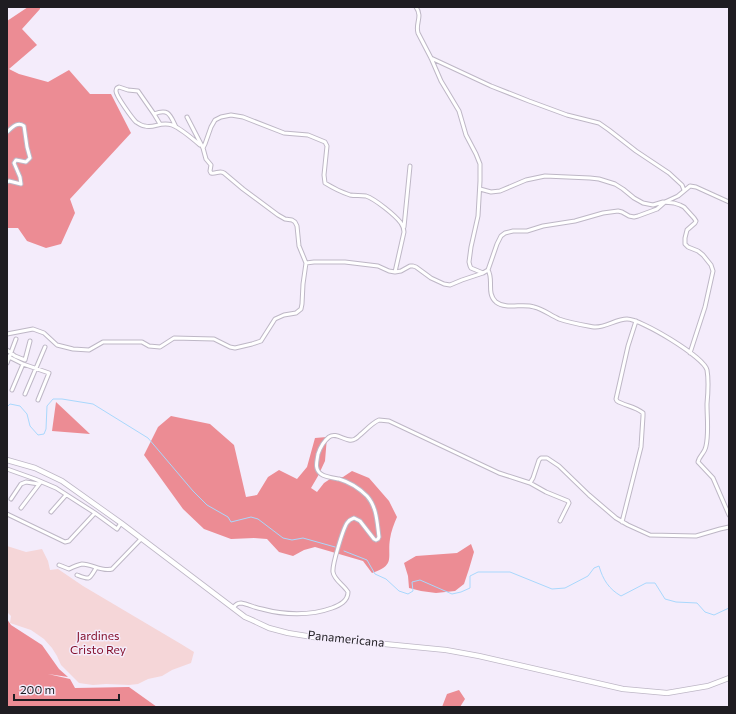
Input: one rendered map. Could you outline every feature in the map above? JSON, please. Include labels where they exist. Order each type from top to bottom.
[{"type":"main road","name":"Panamericana","points":[[7,460],[35,468],[62,481],[121,523],[245,617],[269,628],[288,633],[472,654],[623,689],[667,693],[708,686],[729,678]]},
{"type":"street","points":[[416,7],[420,16],[417,29],[418,33],[441,81],[459,111],[466,135],[480,164],[480,189],[477,222],[469,262],[471,268],[483,273]]},
{"type":"street","points":[[431,58],[491,86],[529,101],[575,118],[599,123],[636,151],[669,173],[682,184],[684,190]]},
{"type":"street","points":[[160,124],[138,91],[119,87],[117,88],[116,90],[118,96],[136,122],[147,127],[160,124],[170,124],[202,148]]},
{"type":"street","points":[[154,114],[162,111],[170,114],[176,127]]},
{"type":"street","points":[[202,148],[215,120],[221,117],[231,116],[243,117],[284,133],[304,134],[322,140],[327,146],[324,175],[325,183],[333,188],[350,194],[366,196],[375,201],[397,219],[404,227]]},
{"type":"street","points":[[7,334],[33,329],[44,333],[57,345],[73,349],[89,350],[103,342],[142,342],[148,346],[160,347],[174,338],[214,339],[235,348],[261,341],[275,319],[301,309],[306,264],[299,246],[298,226],[292,220],[285,219],[278,215],[224,173],[211,173],[211,165],[206,158],[187,117]]},
{"type":"street","points":[[7,132],[15,125],[21,124],[24,126],[26,147],[30,158],[26,162],[16,160],[14,163],[20,177],[21,184],[9,181],[7,182]]},
{"type":"street","points":[[395,272],[404,232],[410,166]]},
{"type":"street","points":[[480,189],[491,192],[500,191],[522,181],[545,176],[585,178],[599,179],[616,184],[636,200],[653,206],[678,196],[690,186],[694,186],[729,202]]},
{"type":"street","points":[[690,353],[705,307],[713,269],[712,265],[703,255],[685,244],[686,232],[696,221],[680,205],[665,202],[654,210],[634,217],[618,211],[598,214],[575,221],[543,226],[527,231],[506,232],[502,235],[497,244],[488,270],[490,274],[490,288],[495,301],[500,304],[514,306],[533,306],[563,320],[595,327],[621,319],[636,321],[661,333],[690,353],[705,366],[707,374],[707,440],[705,450],[698,462],[713,478],[729,515]]},
{"type":"street","points":[[306,264],[314,262],[345,262],[378,266],[395,272],[401,272],[410,266],[416,266],[431,278],[450,285],[488,270]]},
{"type":"street","points":[[622,522],[641,447],[643,413],[636,408],[617,401],[616,399],[628,346],[636,321]]},
{"type":"street","points":[[7,363],[16,339]]},
{"type":"street","points":[[9,355],[24,360],[30,341]]},
{"type":"street","points":[[25,394],[45,347]]},
{"type":"street","points":[[7,350],[9,355],[23,364],[49,373],[38,400]]},
{"type":"street","points":[[12,390],[23,364]]},
{"type":"street","points":[[233,608],[236,604],[242,603],[274,612],[305,614],[316,613],[337,606],[347,597],[348,592],[335,576],[333,571],[339,543],[346,524],[352,518],[357,518],[374,539],[377,540],[379,537],[375,510],[368,497],[355,487],[341,480],[321,474],[316,464],[319,450],[325,441],[331,436],[334,435],[355,440],[376,421],[389,421],[499,473],[530,483],[569,502],[560,521]]},
{"type":"street","points":[[530,483],[539,460],[541,458],[547,458],[559,466],[598,503],[622,522],[644,533],[654,536],[696,536],[729,527]]},
{"type":"street","points":[[7,469],[56,488],[117,529],[121,523]]},
{"type":"street","points":[[11,499],[21,484],[26,482],[40,483]]},
{"type":"street","points":[[21,508],[40,483]]},
{"type":"street","points":[[51,512],[66,495]]},
{"type":"street","points":[[7,514],[64,542],[69,541],[95,513]]},
{"type":"street","points":[[59,565],[67,569],[79,564],[85,564],[96,568],[108,570],[112,569],[141,539]]},
{"type":"street","points":[[77,574],[86,579],[92,576],[96,568]]},
{"type":"green space","name":"Jardines Cristo Rey","points":[[7,546],[26,552],[42,549],[48,561],[50,570],[58,569],[83,586],[194,652],[191,663],[172,670],[162,676],[148,679],[138,684],[93,685],[79,683],[61,665],[52,648],[44,639],[31,630],[10,623],[11,616],[7,612]]},
{"type":"shaded area","points":[[28,7],[40,7],[40,9],[22,29],[37,45],[9,69],[19,74],[48,82],[69,70],[90,94],[111,94],[131,133],[70,199],[75,213],[61,244],[46,248],[27,241],[18,228],[7,228],[7,21]]},
{"type":"shaded area","points":[[56,402],[90,434],[52,431]]},
{"type":"shaded area","points":[[171,416],[210,424],[234,445],[246,497],[257,495],[268,477],[279,470],[297,479],[307,467],[315,438],[327,437],[325,461],[311,488],[317,492],[324,483],[333,477],[343,477],[352,471],[369,478],[389,501],[397,517],[390,536],[389,560],[385,567],[372,573],[363,561],[315,547],[304,550],[293,556],[279,552],[267,539],[231,539],[204,529],[183,509],[144,455],[158,427]]},
{"type":"shaded area","points":[[471,544],[474,552],[464,584],[455,591],[436,593],[409,588],[408,576],[404,563],[416,556],[457,553]]},
{"type":"shaded area","points":[[7,619],[11,625],[42,645],[59,669],[68,677],[48,674],[70,679],[75,688],[129,687],[157,707],[9,707],[7,705]]},
{"type":"shaded area","points":[[459,690],[465,699],[460,707],[442,707],[447,694]]},
{"type":"waterway","points":[[7,407],[10,404],[20,406],[27,414],[30,426],[38,435],[44,434],[46,429],[47,406],[53,399],[93,404],[148,438],[193,491],[207,505],[228,517],[231,522],[251,517],[258,519],[283,538],[292,540],[303,538],[335,547]]},
{"type":"waterway","points":[[344,551],[367,560],[375,574],[386,579],[399,591],[408,594],[413,591],[412,582],[420,580],[452,594],[461,592],[470,588],[470,576],[478,572],[510,572],[552,589],[565,588],[588,576],[594,568],[599,566],[602,576],[607,584],[621,596],[646,583],[655,583],[665,599],[676,602],[697,603],[705,612],[714,615],[729,608]]}]
